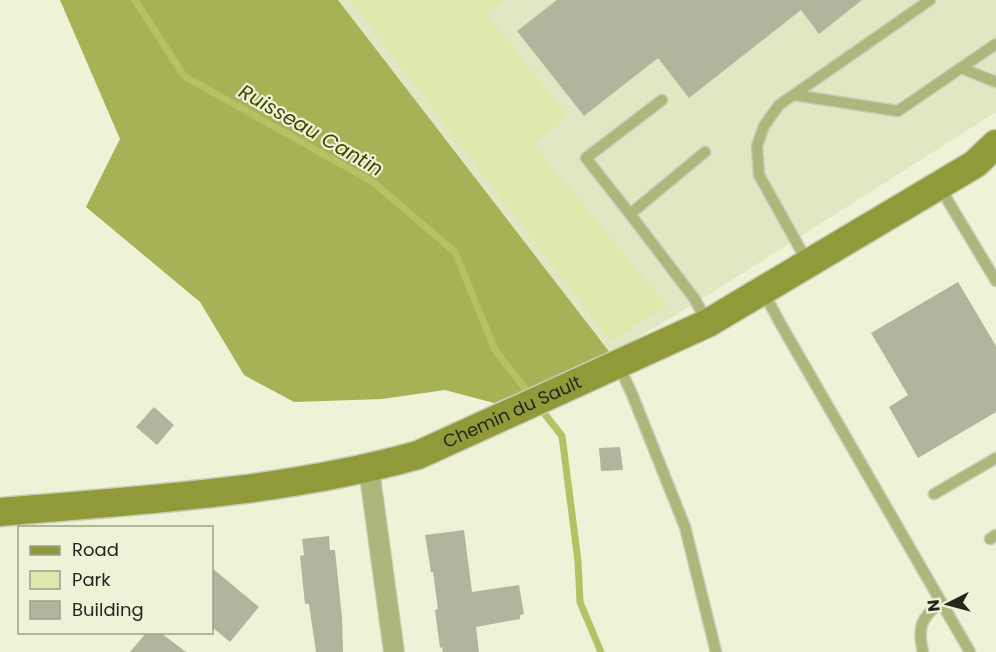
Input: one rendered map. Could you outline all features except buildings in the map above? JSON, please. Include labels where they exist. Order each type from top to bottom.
[{"type":"street","name":"Chemin du Sault","points":[[0,512],[222,493],[369,469],[418,455],[708,323],[939,186],[986,162],[996,144]]},
{"type":"street","points":[[369,469],[394,652]]},
{"type":"lane","points":[[808,263],[759,175],[757,146],[764,126],[779,105],[930,0]]},
{"type":"lane","points":[[794,95],[898,111],[996,44]]},
{"type":"lane","points":[[960,68],[996,82]]},
{"type":"lane","points":[[663,100],[586,158],[694,298],[708,323]]},
{"type":"lane","points":[[630,214],[705,152]]},
{"type":"lane","points":[[939,186],[996,281]]},
{"type":"lane","points":[[763,290],[970,652]]},
{"type":"lane","points":[[618,364],[686,527],[716,652]]},
{"type":"lane","points":[[934,494],[996,458]]},
{"type":"lane","points":[[923,652],[919,637],[923,620],[926,614],[941,602]]},
{"type":"shaded area","points":[[338,0],[996,0],[996,112],[611,354]]},
{"type":"green space","points":[[60,0],[338,0],[611,354],[494,403],[445,390],[382,399],[294,402],[244,375],[200,302],[86,207],[120,139]]},
{"type":"green space","points":[[350,0],[503,0],[487,14],[567,116],[534,145],[667,306],[610,341]]},
{"type":"waterway","name":"Ruisseau Cantin","points":[[135,0],[184,76],[373,182],[455,252],[495,350],[531,396]]},
{"type":"waterway","name":"Ruisseau Cantin","points":[[540,408],[562,436],[578,561],[580,602],[601,652]]}]
